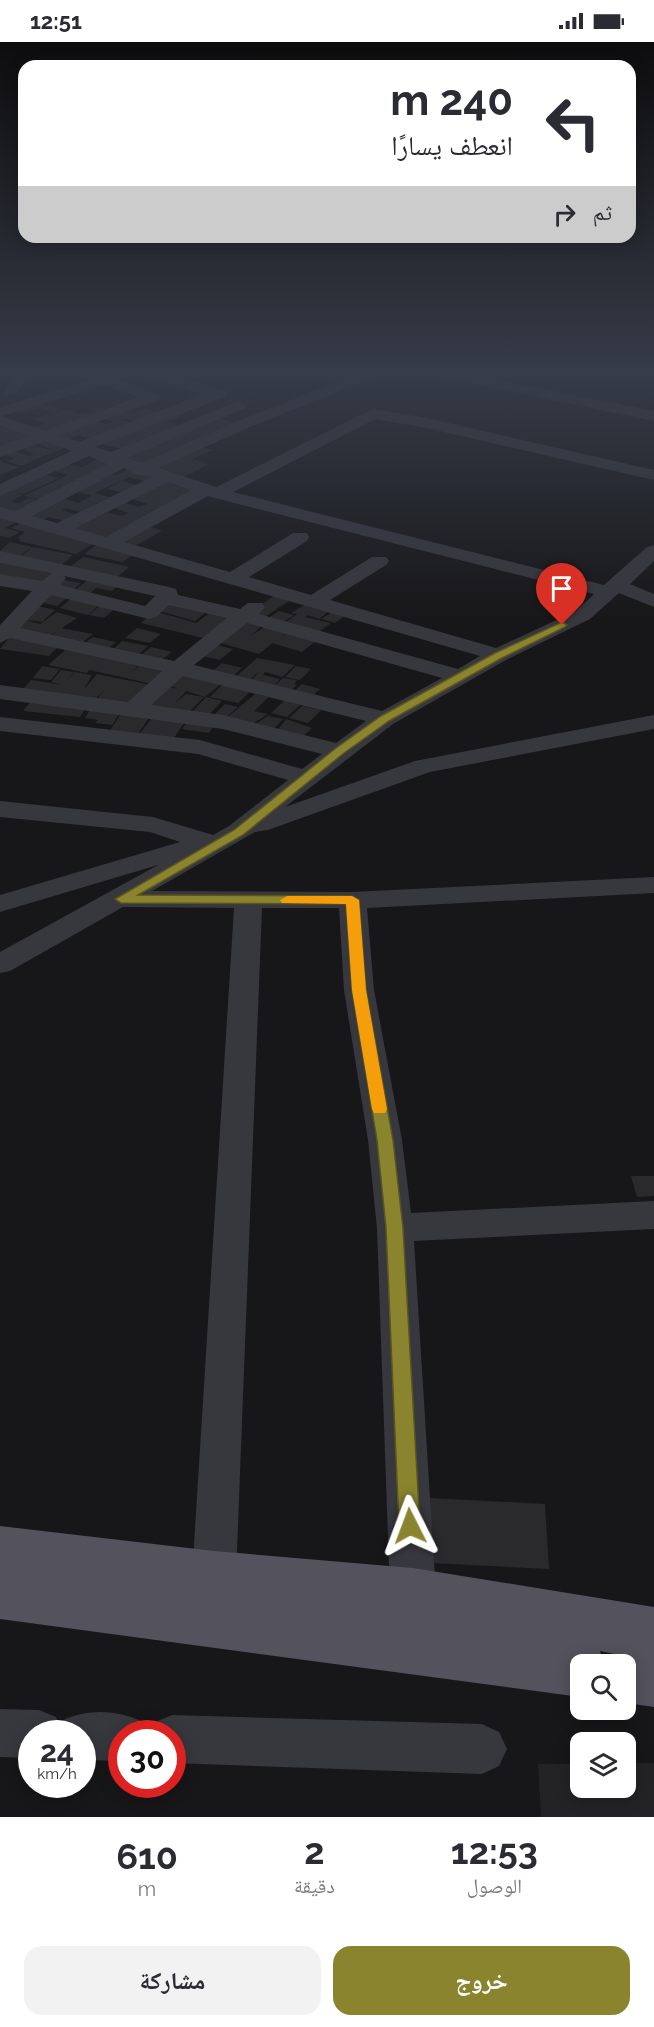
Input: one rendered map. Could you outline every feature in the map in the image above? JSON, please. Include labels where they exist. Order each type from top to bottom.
[{"type":"main road","points":[[0,1550],[214,1575],[413,1594],[654,1634]]},
{"type":"main road","points":[[0,1593],[570,1669]]},
{"type":"main road","points":[[636,1677],[654,1680]]},
{"type":"street","points":[[0,477],[53,457]]},
{"type":"street","points":[[0,491],[60,457]]},
{"type":"street","points":[[101,457],[211,491],[654,601]]},
{"type":"street","points":[[8,533],[124,457]]},
{"type":"street","points":[[140,470],[170,457]]},
{"type":"street","points":[[6,624],[78,555],[283,457]]},
{"type":"street","points":[[574,457],[654,475]]},
{"type":"street","points":[[8,533],[58,529],[165,477]]},
{"type":"street","points":[[58,529],[102,543],[177,584],[244,616],[460,676]]},
{"type":"street","points":[[8,533],[177,584]]},
{"type":"street","points":[[8,533],[55,578],[82,584],[177,584],[232,579],[498,655]]},
{"type":"street","points":[[232,579],[300,537]]},
{"type":"street","points":[[0,964],[121,899],[238,832],[340,751],[385,719],[498,655],[583,615],[651,557]]},
{"type":"street","points":[[314,602],[379,561]]},
{"type":"street","points":[[5,586],[55,578],[82,584],[149,613],[177,584]]},
{"type":"street","points":[[133,710],[178,668],[278,592]]},
{"type":"street","points":[[6,624],[385,719]]},
{"type":"street","points":[[0,692],[223,722],[340,751]]},
{"type":"street","points":[[0,903],[208,842],[424,766],[654,722]]},
{"type":"street","points":[[4,730],[200,747],[306,778]]},
{"type":"street","points":[[0,809],[153,825],[208,842]]},
{"type":"street","points":[[121,899],[352,900],[654,885]]},
{"type":"street","points":[[352,900],[359,990],[385,1140],[394,1228],[413,1594]]},
{"type":"street","points":[[214,1575],[248,901]]},
{"type":"street","points":[[394,1228],[654,1215]]},
{"type":"street","points":[[0,1733],[18,1733]]},
{"type":"street","points":[[186,1739],[482,1749]]},
{"type":"shaded area","points":[[636,1763],[654,1763],[654,1817],[541,1817],[538,1764],[570,1764],[570,1798],[636,1798]]},
{"type":"building","points":[[11,457],[42,457],[21,466],[7,461],[15,458]]},
{"type":"building","points":[[115,457],[166,457],[141,468],[112,458]]},
{"type":"building","points":[[177,457],[197,457],[192,459],[209,464],[177,480],[150,472]]},
{"type":"building","points":[[99,458],[115,462],[66,488],[54,485],[66,489],[42,500],[24,496],[68,475],[50,470],[63,464],[82,467]]},
{"type":"building","points":[[0,461],[5,463],[19,467],[0,475]]},
{"type":"building","points":[[132,468],[160,476],[147,482],[129,477],[95,493],[116,499],[104,505],[85,500],[100,505],[84,513],[66,508],[62,510],[81,516],[68,522],[49,517],[40,521],[21,515],[59,497],[78,503],[92,496],[71,490],[106,472],[117,475]]},
{"type":"building","points":[[41,474],[59,478],[24,494],[8,490],[23,495],[11,501],[19,503],[29,498],[41,501],[14,515],[0,511],[0,492]]},
{"type":"building","points":[[164,479],[200,489],[162,511],[149,509],[160,512],[104,541],[63,528],[100,510],[121,516],[129,513],[107,506],[118,501],[139,507],[148,504],[126,497]]},
{"type":"building","points":[[122,481],[141,486],[120,492],[107,489]]},
{"type":"building","points":[[0,513],[22,519],[5,528],[20,532],[9,538],[0,536]]},
{"type":"building","points":[[25,521],[96,542],[76,554],[19,541],[21,539],[17,538],[25,532],[11,528]]},
{"type":"building","points":[[144,524],[162,531],[131,548],[111,543]]},
{"type":"building","points":[[10,542],[32,547],[18,557],[0,556],[0,551]]},
{"type":"building","points":[[99,543],[136,553],[122,562],[84,554]]},
{"type":"building","points":[[33,547],[73,555],[59,567],[17,559]]},
{"type":"building","points":[[83,557],[129,567],[116,578],[67,569]]},
{"type":"building","points":[[0,558],[61,570],[43,586],[0,578]]},
{"type":"building","points":[[92,576],[121,583],[112,591],[96,588],[88,595],[73,592]]},
{"type":"building","points":[[59,579],[81,583],[71,592],[59,586]]},
{"type":"building","points":[[47,589],[70,595],[57,606],[35,601]]},
{"type":"building","points":[[278,593],[295,597],[262,619],[247,615]]},
{"type":"building","points":[[74,596],[101,603],[88,615],[60,608]]},
{"type":"building","points":[[104,602],[119,605],[104,618],[89,615]]},
{"type":"building","points":[[164,602],[209,610],[195,621],[155,610]]},
{"type":"building","points":[[308,603],[332,609],[319,619],[308,615],[305,617],[331,623],[317,633],[283,624],[297,614],[291,613]]},
{"type":"building","points":[[33,605],[55,610],[42,622],[25,620]]},
{"type":"building","points":[[336,610],[348,614],[335,623],[321,619]]},
{"type":"building","points":[[154,611],[196,623],[211,612],[240,618],[211,640],[141,623]]},
{"type":"building","points":[[279,611],[294,615],[282,623],[265,620]]},
{"type":"building","points":[[57,612],[77,618],[45,639],[11,631],[25,620],[40,624]]},
{"type":"building","points":[[244,620],[263,625],[249,637],[267,625],[288,631],[259,654],[214,641],[227,631],[237,634],[228,631]]},
{"type":"building","points":[[61,628],[93,634],[79,645],[47,639]]},
{"type":"building","points":[[137,628],[161,634],[150,643],[125,638]]},
{"type":"building","points":[[289,631],[317,640],[302,652],[272,643]]},
{"type":"building","points":[[11,635],[62,643],[49,656],[0,649]]},
{"type":"building","points":[[93,637],[116,642],[105,651],[82,645]]},
{"type":"building","points":[[122,641],[148,646],[135,657],[110,652]]},
{"type":"building","points":[[212,644],[233,649],[220,660],[198,655]]},
{"type":"building","points":[[151,647],[172,652],[159,662],[138,658]]},
{"type":"building","points":[[65,650],[139,664],[132,672],[142,663],[174,669],[157,685],[89,670],[87,673],[48,665]]},
{"type":"building","points":[[257,658],[295,665],[282,677],[265,672],[263,675],[280,679],[272,688],[283,678],[297,680],[294,684],[297,685],[287,693],[246,686],[261,670],[245,684],[231,681]]},
{"type":"building","points":[[222,663],[242,668],[229,680],[208,675]]},
{"type":"building","points":[[42,666],[60,669],[51,680],[33,678]]},
{"type":"building","points":[[296,666],[311,669],[300,680],[285,677]]},
{"type":"building","points":[[61,670],[74,672],[67,680],[75,672],[92,675],[84,689],[97,674],[156,686],[131,709],[94,703],[104,690],[92,703],[20,693],[31,680],[63,685],[51,682]]},
{"type":"building","points":[[178,672],[221,684],[205,697],[164,684]]},
{"type":"building","points":[[223,684],[251,691],[238,703],[210,697]]},
{"type":"building","points":[[302,684],[320,689],[308,700],[290,695]]},
{"type":"building","points":[[163,686],[187,690],[175,703],[186,694],[204,697],[189,712],[170,708],[166,712],[141,707]]},
{"type":"building","points":[[255,694],[269,697],[254,711],[268,714],[248,727],[223,721]]},
{"type":"building","points":[[206,697],[222,701],[208,716],[191,713]]},
{"type":"building","points":[[32,700],[87,706],[80,717],[23,711]]},
{"type":"building","points":[[285,700],[301,704],[287,717],[271,713]]},
{"type":"building","points":[[225,704],[238,707],[222,721],[211,718]]},
{"type":"building","points":[[302,706],[321,710],[308,723],[289,718]]},
{"type":"building","points":[[91,708],[121,711],[112,725],[95,723],[98,720],[85,718]]},
{"type":"building","points":[[122,712],[150,716],[135,739],[107,735]]},
{"type":"building","points":[[268,716],[283,719],[271,732],[251,727]]},
{"type":"building","points":[[152,718],[185,722],[171,742],[137,737]]},
{"type":"building","points":[[189,719],[215,723],[209,733],[182,729]]},
{"type":"building","points":[[286,719],[312,728],[298,741],[275,734]]},
{"type":"building","points":[[631,1176],[654,1176],[654,1196],[637,1197]]},
{"type":"building","points":[[430,1498],[545,1504],[549,1569],[430,1563]]},
{"type":"slow traffic","points":[[287,900],[352,900],[359,990],[380,1109]]},
{"type":"route","points":[[410,1526],[394,1228],[385,1140],[359,990],[352,900],[121,899],[238,832],[340,751],[385,719],[498,655],[562,625]]}]
